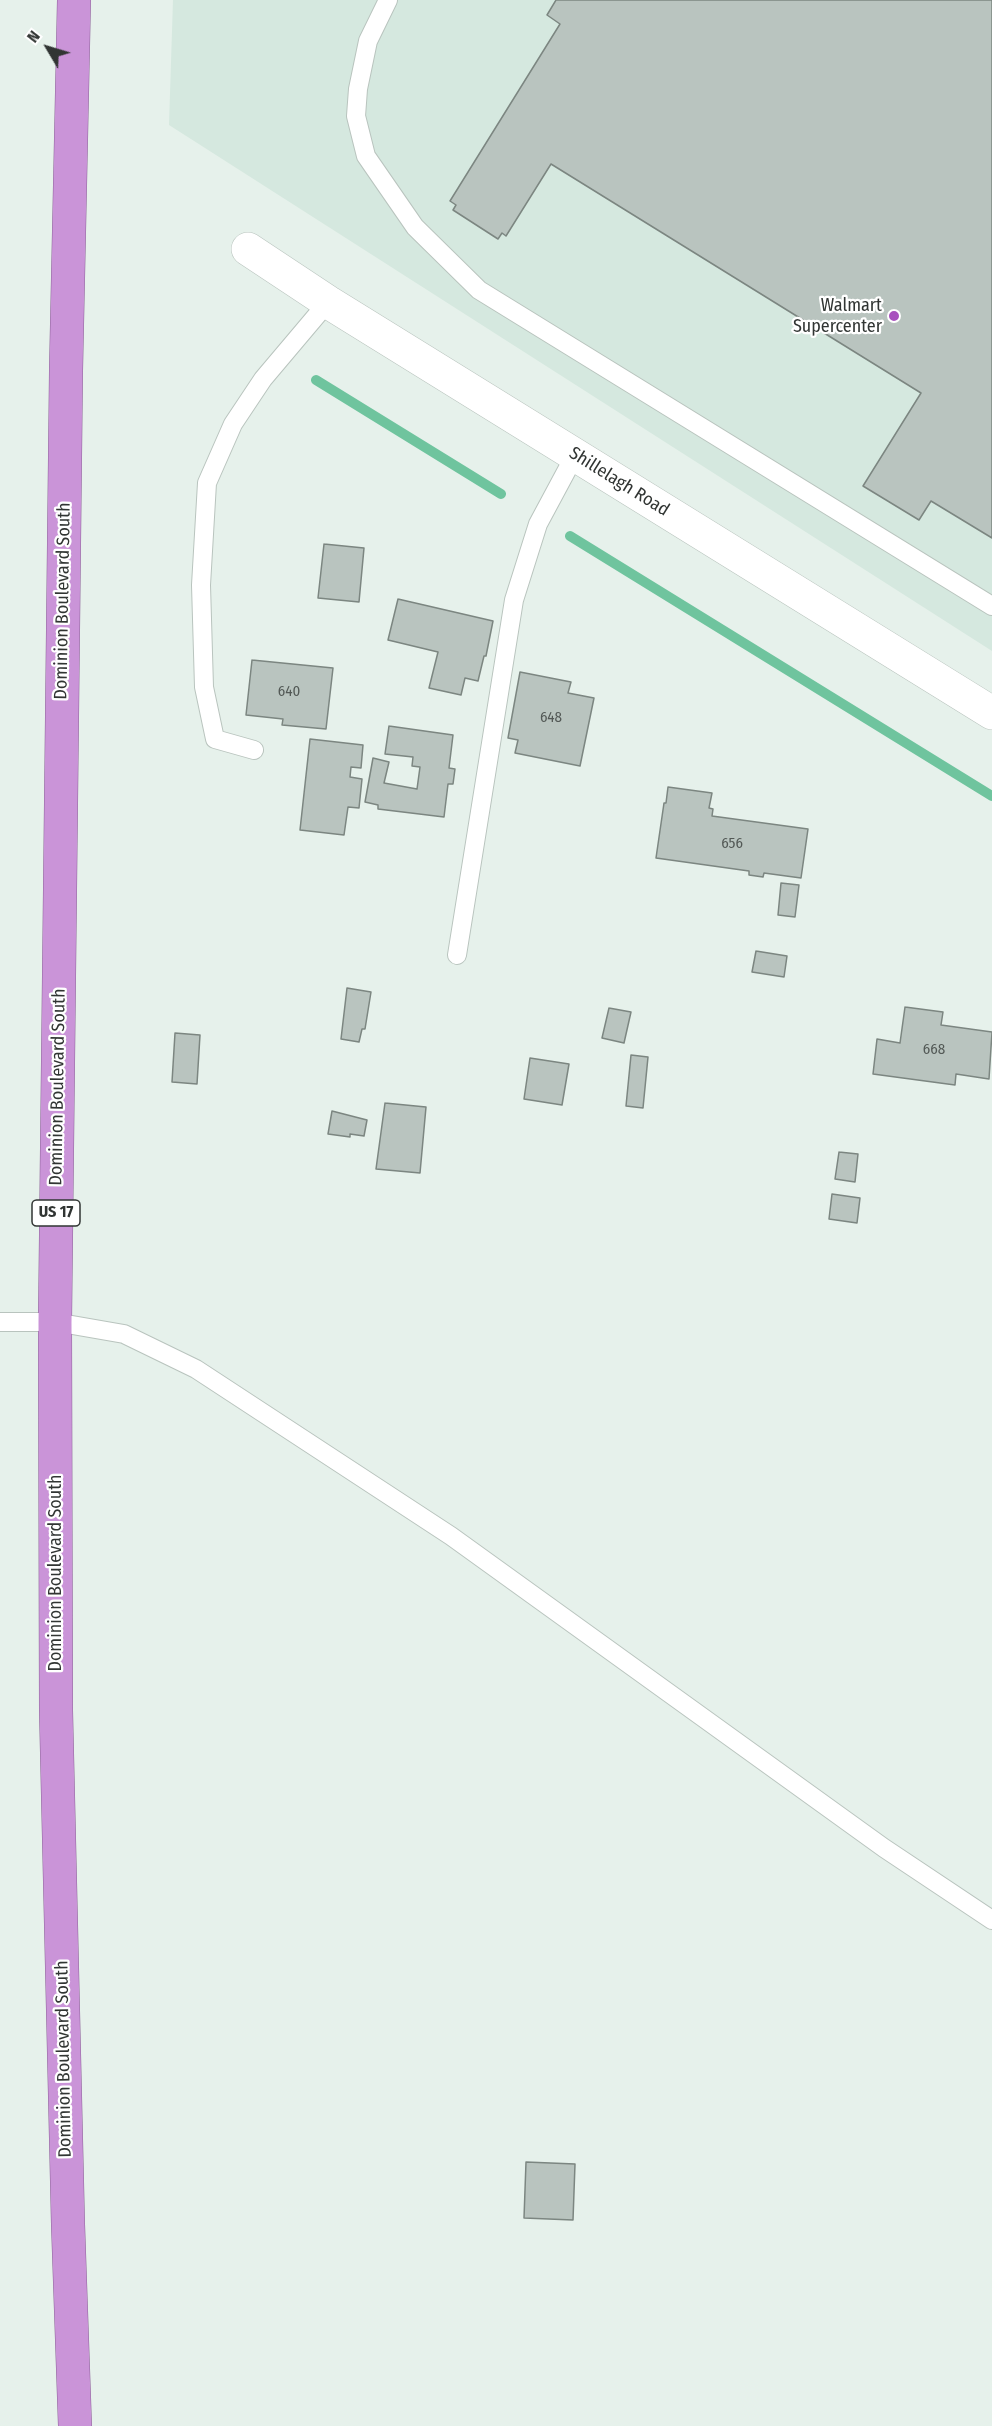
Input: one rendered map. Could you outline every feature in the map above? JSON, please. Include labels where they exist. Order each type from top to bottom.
[{"type":"highway","name":"Dominion Boulevard South","points":[[74,0],[66,371],[55,1322],[56,1722],[75,2426]]},
{"type":"street","name":"Shillelagh Road","points":[[248,249],[328,302],[992,713]]},
{"type":"lane","points":[[388,0],[368,41],[358,89],[356,116],[366,156],[415,227],[479,290],[992,606]]},
{"type":"lane","points":[[254,750],[215,740],[204,687],[201,585],[207,483],[233,424],[263,379],[328,302]]},
{"type":"lane","points":[[457,955],[514,600],[538,524],[575,454]]},
{"type":"lane","points":[[0,1322],[55,1322],[124,1334],[196,1369],[451,1536],[884,1848],[992,1920]]},
{"type":"shaded area","points":[[173,0],[992,0],[992,651],[169,125]]},
{"type":"building","name":"Walmart Supercenter","points":[[556,0],[992,0],[992,538],[931,501],[919,520],[863,486],[921,393],[551,164],[506,236],[502,233],[498,239],[453,210],[456,205],[450,201],[560,24],[547,15]]},
{"type":"building","points":[[324,544],[364,548],[359,602],[318,598]]},
{"type":"building","points":[[398,599],[493,621],[478,681],[465,678],[461,695],[429,688],[438,652],[388,640]]},
{"type":"building","points":[[252,660],[333,668],[326,729],[282,725],[283,719],[246,715]]},
{"type":"building","points":[[520,672],[571,682],[568,693],[594,698],[580,766],[515,753],[518,740],[508,738]]},
{"type":"building","points":[[389,726],[453,735],[449,768],[455,769],[453,784],[448,784],[444,817],[378,809],[378,805],[365,802],[373,758],[389,762],[384,783],[417,789],[420,767],[412,766],[413,757],[385,754]]},
{"type":"building","points":[[310,739],[363,745],[361,768],[351,767],[350,777],[362,779],[359,808],[348,807],[344,835],[300,830]]},
{"type":"building","points":[[668,787],[712,793],[709,808],[713,809],[712,816],[808,829],[801,878],[764,873],[763,877],[749,875],[749,871],[656,858]]},
{"type":"building","points":[[781,883],[799,885],[795,917],[778,915]]},
{"type":"building","points":[[756,951],[787,956],[784,977],[752,972]]},
{"type":"building","points":[[347,988],[371,992],[365,1029],[362,1029],[359,1042],[341,1039]]},
{"type":"building","points":[[905,1007],[943,1012],[941,1025],[992,1032],[989,1079],[956,1074],[955,1085],[873,1074],[877,1039],[900,1043]]},
{"type":"building","points":[[609,1008],[631,1012],[624,1043],[602,1038]]},
{"type":"building","points":[[175,1033],[200,1035],[197,1084],[172,1082]]},
{"type":"building","points":[[631,1055],[648,1057],[643,1108],[626,1106]]},
{"type":"building","points":[[530,1058],[569,1064],[562,1105],[524,1099]]},
{"type":"building","points":[[385,1103],[426,1107],[420,1173],[376,1169]]},
{"type":"building","points":[[332,1111],[367,1120],[364,1136],[328,1134]]},
{"type":"building","points":[[839,1152],[858,1154],[855,1182],[835,1179]]},
{"type":"building","points":[[832,1194],[860,1198],[857,1223],[829,1219]]},
{"type":"building","points":[[526,2162],[575,2164],[573,2220],[524,2218]]},
{"type":"waterway","points":[[316,380],[501,494]]},
{"type":"waterway","points":[[570,536],[992,796]]},
{"type":"place","name":"Walmart Supercenter","points":[[894,316]]}]
